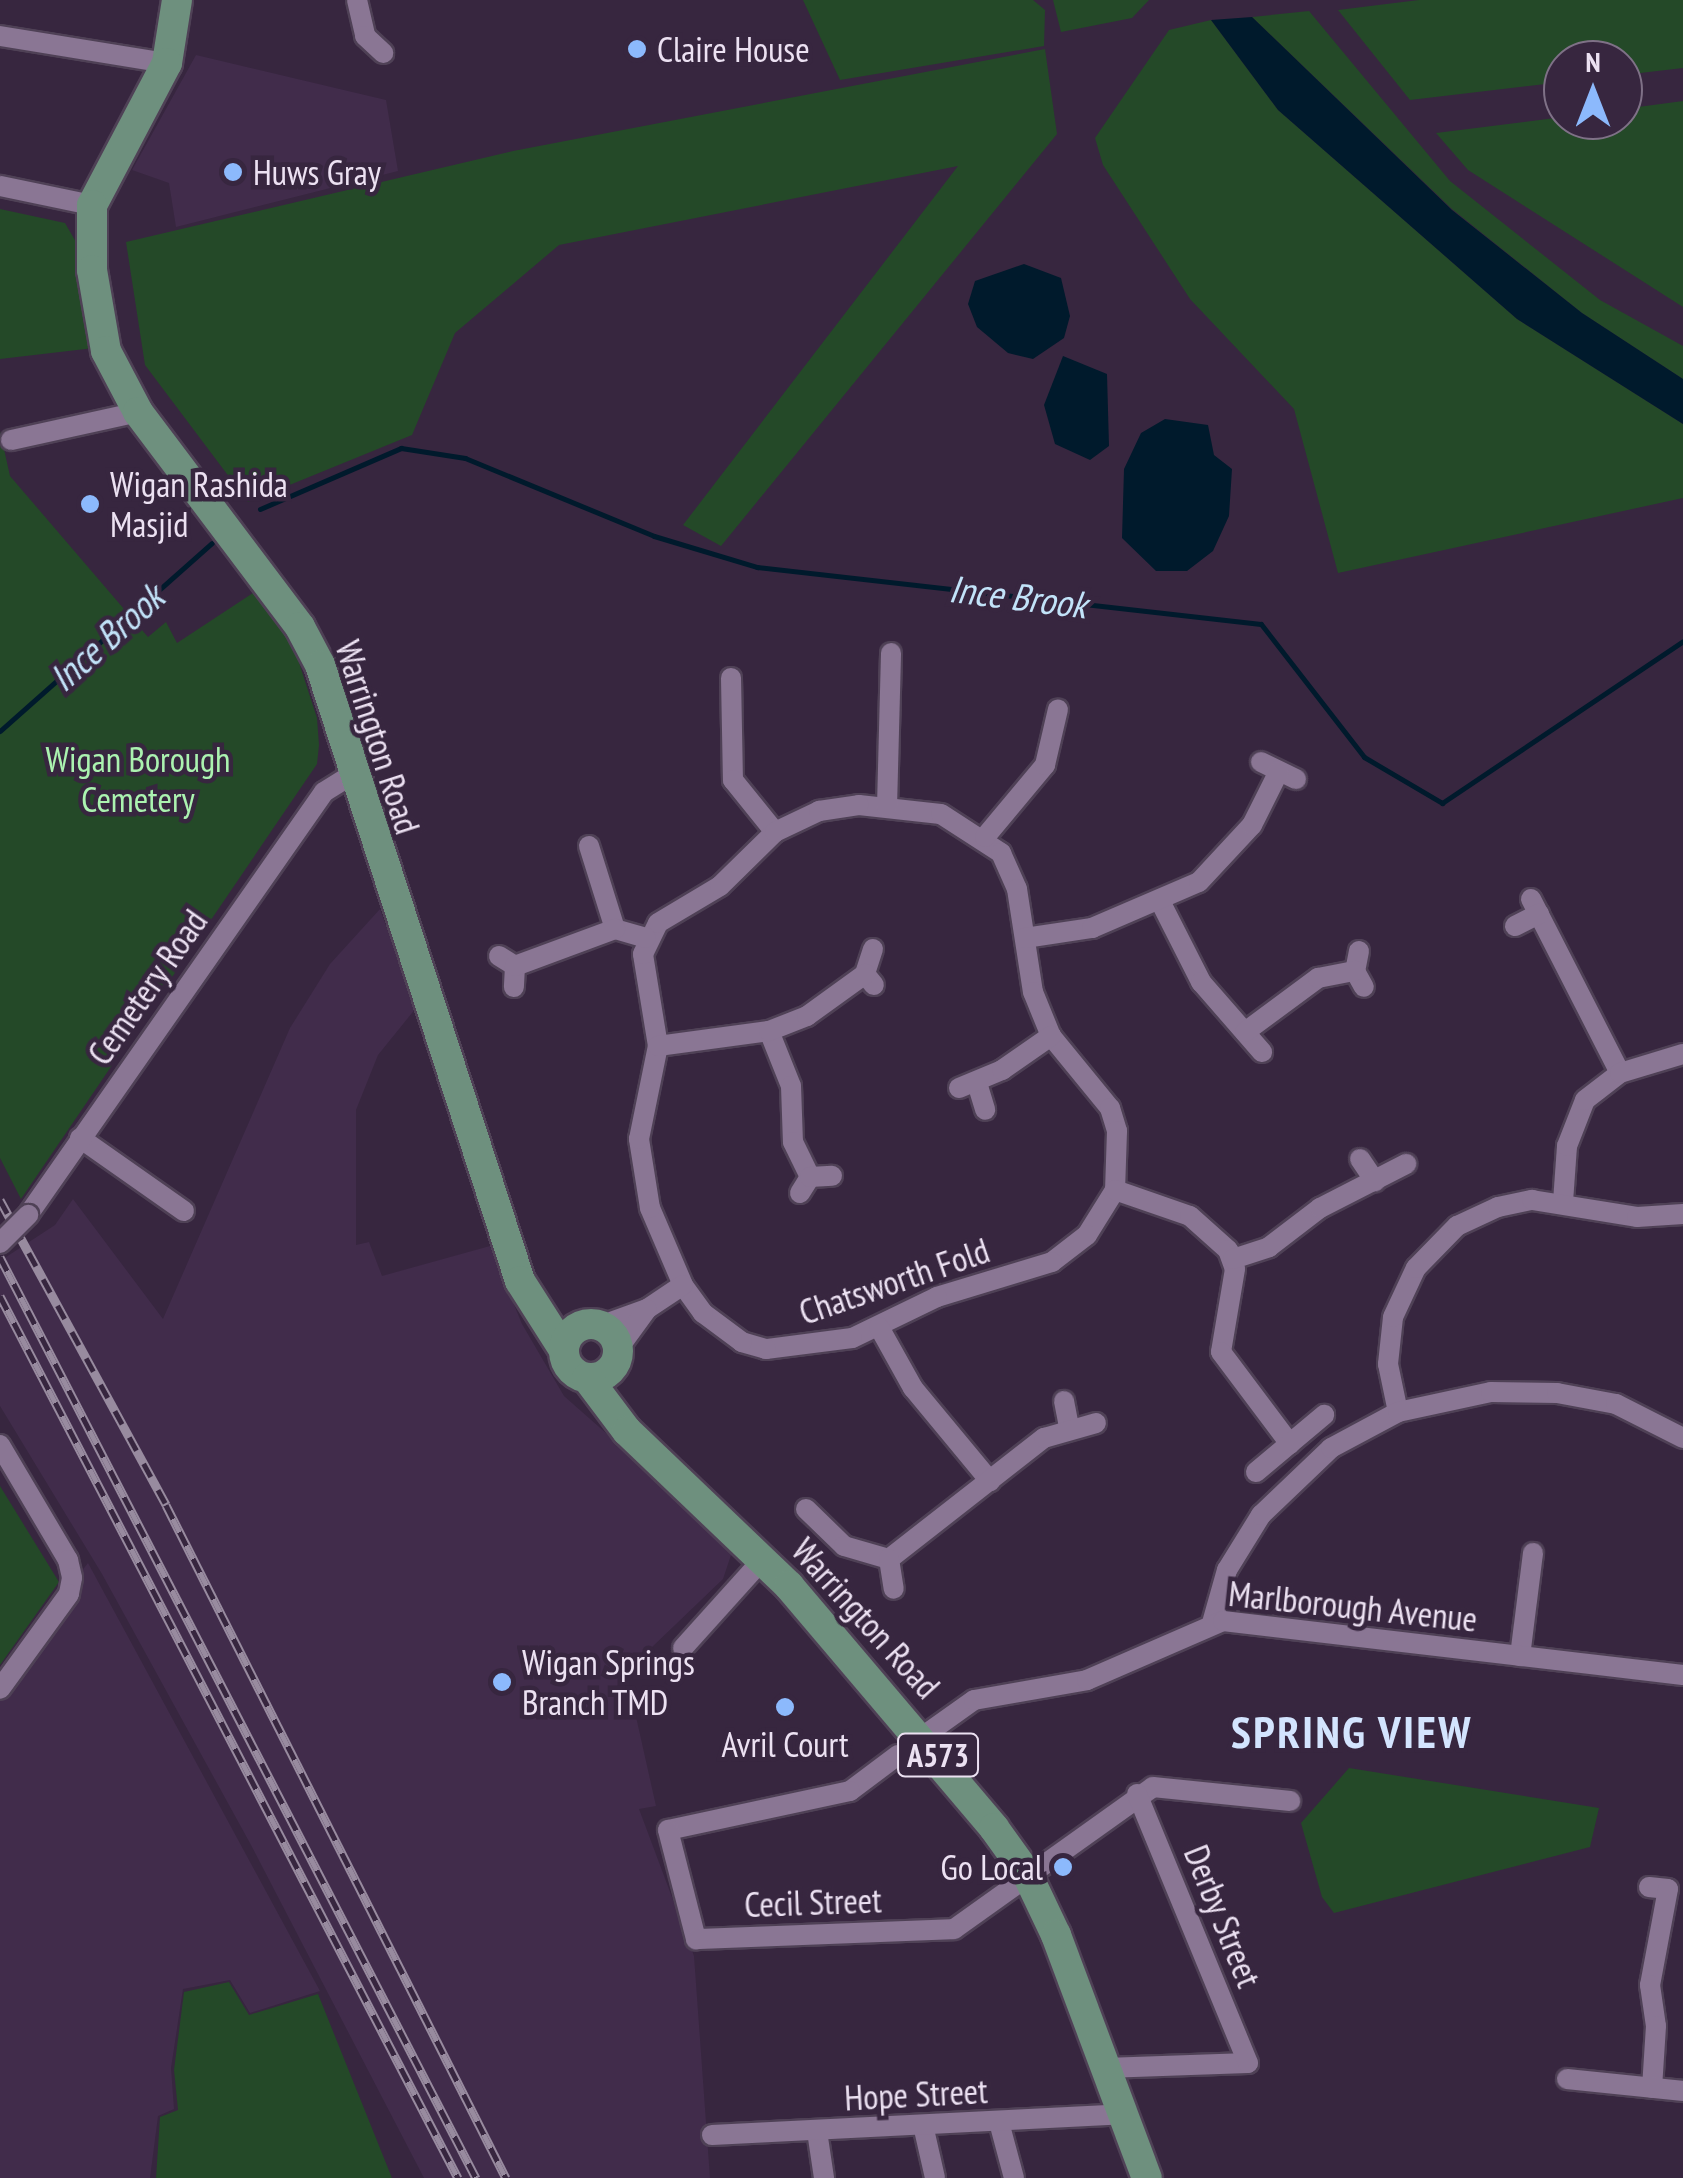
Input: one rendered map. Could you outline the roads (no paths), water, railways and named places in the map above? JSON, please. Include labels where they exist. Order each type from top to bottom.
[{"type":"main road","name":"Warrington Road","points":[[177,0],[168,62],[92,205],[90,252],[106,352],[138,412],[300,627],[320,666],[385,876],[520,1282],[544,1312],[573,1371],[600,1349],[616,1408],[627,1430],[763,1559],[894,1752],[1027,1874],[1147,2178]]},
{"type":"main road","points":[[544,1312],[600,1349]]},
{"type":"street","points":[[358,0],[365,36],[383,53]]},
{"type":"street","points":[[0,36],[168,62]]},
{"type":"street","points":[[0,186],[92,205]]},
{"type":"street","points":[[10,440],[138,412]]},
{"type":"street","points":[[887,807],[878,676],[890,653]]},
{"type":"street","points":[[731,678],[722,702],[734,780],[775,832]]},
{"type":"street","points":[[984,837],[1045,765],[1058,709]]},
{"type":"street","points":[[1024,938],[1092,928],[1161,903],[1220,865],[1252,825],[1279,771]]},
{"type":"street","name":"Cemetery Road","points":[[0,1242],[28,1215],[324,792],[353,774]]},
{"type":"street","name":"Chatsworth Fold","points":[[887,807],[941,814],[984,837],[1010,868],[1033,992],[1051,1036],[1110,1108],[1117,1132],[1114,1190],[1087,1235],[1052,1262],[954,1291],[879,1327],[822,1347],[766,1349],[721,1330],[683,1285],[650,1208],[640,1158],[658,1046],[643,980],[646,938],[670,912],[720,886],[775,832],[819,811],[887,807]]},
{"type":"street","points":[[589,846],[615,928]]},
{"type":"street","points":[[1161,903],[1200,982],[1262,1052]]},
{"type":"street","points":[[1515,926],[1535,906],[1620,1072]]},
{"type":"street","points":[[509,970],[615,928],[646,938]]},
{"type":"street","points":[[658,1046],[769,1031],[808,1016],[870,979],[873,949]]},
{"type":"street","points":[[1245,1032],[1318,978],[1360,969]]},
{"type":"street","points":[[769,1031],[791,1086],[793,1142],[814,1182]]},
{"type":"street","points":[[985,1110],[968,1085],[1051,1036]]},
{"type":"street","points":[[1563,1202],[1576,1114],[1595,1089],[1620,1072],[1683,1054]]},
{"type":"street","points":[[80,1138],[184,1210]]},
{"type":"street","points":[[1360,1159],[1375,1181]]},
{"type":"street","points":[[1233,1259],[1269,1247],[1320,1208],[1406,1164]]},
{"type":"street","points":[[1114,1190],[1190,1216],[1233,1259]]},
{"type":"street","points":[[1398,1412],[1390,1333],[1407,1283],[1428,1252],[1458,1226],[1498,1206],[1563,1202],[1637,1217],[1683,1214]]},
{"type":"street","points":[[1233,1259],[1220,1352],[1290,1444]]},
{"type":"street","points":[[600,1349],[683,1285]]},
{"type":"street","points":[[879,1327],[914,1388],[990,1480]]},
{"type":"street","points":[[1212,1623],[1226,1570],[1261,1515],[1331,1448],[1398,1412],[1490,1392],[1556,1393],[1628,1409],[1683,1438]]},
{"type":"street","points":[[1064,1401],[1069,1427]]},
{"type":"street","points":[[1256,1472],[1324,1415]]},
{"type":"street","points":[[806,1509],[816,1535],[859,1553],[889,1559],[990,1480],[1069,1427],[1096,1423]]},
{"type":"street","points":[[0,1445],[68,1560],[72,1578],[70,1594],[0,1689]]},
{"type":"street","points":[[1520,1656],[1534,1553]]},
{"type":"street","points":[[683,1648],[763,1559]]},
{"type":"street","points":[[889,1559],[894,1588]]},
{"type":"street","name":"Marlborough Avenue","points":[[668,1830],[850,1791],[894,1752],[974,1700],[1087,1680],[1212,1623],[1683,1675]]},
{"type":"street","points":[[1027,1874],[1137,1794],[1168,1786],[1290,1801]]},
{"type":"street","name":"Derby Street","points":[[1104,2068],[1248,2063],[1137,1794]]},
{"type":"street","name":"Cecil Street","points":[[668,1830],[696,1939],[954,1929],[1027,1874]]},
{"type":"street","points":[[1652,2088],[1656,2026],[1650,1984],[1667,1889]]},
{"type":"street","points":[[1567,2079],[1683,2092]]},
{"type":"street","name":"Hope Street","points":[[712,2136],[1122,2114]]},
{"type":"street","points":[[999,2122],[1014,2178]]},
{"type":"street","points":[[924,2125],[935,2178]]},
{"type":"street","points":[[817,2131],[824,2178]]},
{"type":"water","points":[[1252,17],[1452,210],[1582,313],[1683,379],[1683,424],[1517,319],[1278,110],[1211,20]]},
{"type":"water","points":[[1024,264],[1061,278],[1070,316],[1064,338],[1033,359],[1008,353],[977,327],[968,304],[975,281]]},
{"type":"water","points":[[1063,356],[1107,374],[1109,446],[1090,460],[1055,444],[1044,405]]},
{"type":"water","points":[[1165,419],[1208,425],[1214,455],[1232,469],[1229,516],[1213,551],[1187,571],[1156,571],[1122,538],[1124,469],[1141,433]]},
{"type":"waterway","name":"Ince Brook","points":[[260,509],[401,448],[465,458],[654,536],[757,567],[1261,624],[1364,757],[1442,803],[1683,641]]},
{"type":"waterway","name":"Ince Brook","points":[[0,731],[212,543]]},
{"type":"railway","points":[[0,1200],[166,1505],[506,2178]]},
{"type":"railway","points":[[0,1257],[476,2178]]},
{"type":"railway","points":[[0,1296],[458,2178]]},
{"type":"place","name":"Claire House","points":[[637,49]]},
{"type":"place","name":"Huws Gray","points":[[233,172]]},
{"type":"place","name":"Wigan Rashida Masjid","points":[[90,504]]},
{"type":"place","name":"Wigan Springs Branch TMD","points":[[502,1682]]},
{"type":"place","name":"Avril Court","points":[[785,1707]]},
{"type":"place","name":"Go Local","points":[[1063,1867]]},
{"type":"district","name":"SPRING VIEW","points":[[1352,1732]]},
{"type":"park label","name":"Wigan Borough Cemetery","points":[[138,779]]}]
